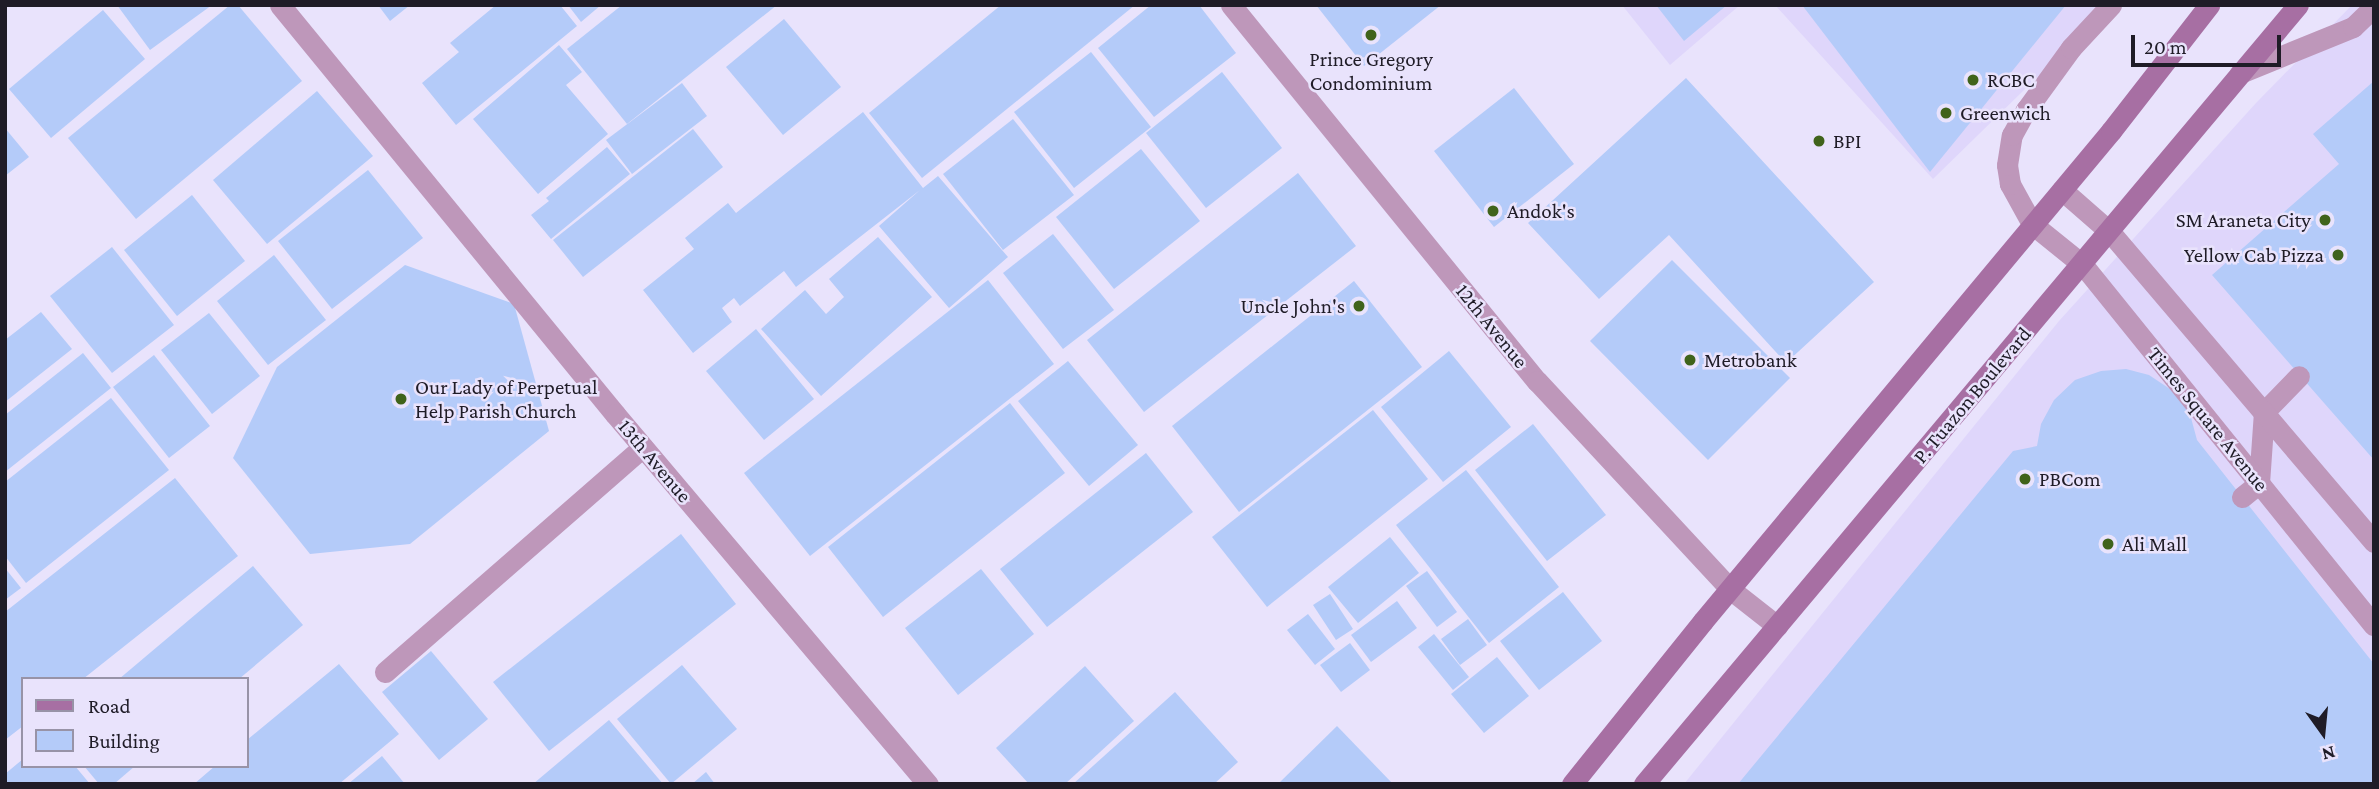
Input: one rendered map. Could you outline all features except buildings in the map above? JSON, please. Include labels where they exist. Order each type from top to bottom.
[{"type":"main road","points":[[1572,784],[1730,589],[2062,190],[2208,5]]},
{"type":"main road","name":"P. Tuazon Boulevard","points":[[1644,784],[2083,265],[2298,5]]},
{"type":"street","name":"13th Avenue","points":[[280,5],[643,447],[928,784]]},
{"type":"street","name":"12th Avenue","points":[[1231,5],[1537,382],[1730,589],[1776,626]]},
{"type":"street","points":[[2032,224],[2010,184],[2007,165],[2012,135],[2026,110],[2065,57],[2111,5]]},
{"type":"street","points":[[2240,73],[2353,27],[2374,7]]},
{"type":"street","points":[[2062,190],[2110,232],[2374,542]]},
{"type":"street","name":"Times Square Avenue","points":[[2032,224],[2083,265],[2374,625]]},
{"type":"street","points":[[2242,497],[2259,483],[2264,412],[2300,376]]},
{"type":"street","points":[[385,672],[643,447]]},
{"type":"shaded area","points":[[1622,5],[1740,5],[1670,65]]},
{"type":"shaded area","points":[[1775,5],[2111,5],[1933,179]]},
{"type":"shaded area","points":[[2352,5],[2374,5],[2374,784],[1684,784],[2059,321],[2256,103]]},
{"type":"place","name":"Prince Gregory Condominium","points":[[1371,35]]},
{"type":"place","name":"RCBC","points":[[1973,80]]},
{"type":"place","name":"Greenwich","points":[[1946,113]]},
{"type":"place","name":"BPI","points":[[1819,141]]},
{"type":"place","name":"Andok's","points":[[1493,211]]},
{"type":"place","name":"SM Araneta City","points":[[2325,220]]},
{"type":"place","name":"Yellow Cab Pizza","points":[[2338,255]]},
{"type":"place","name":"Uncle John's","points":[[1359,306]]},
{"type":"place","name":"Metrobank","points":[[1690,360]]},
{"type":"place","name":"Our Lady of Perpetual Help Parish Church","points":[[401,399]]},
{"type":"place","name":"PBCom","points":[[2025,479]]},
{"type":"place","name":"Ali Mall","points":[[2108,544]]}]
